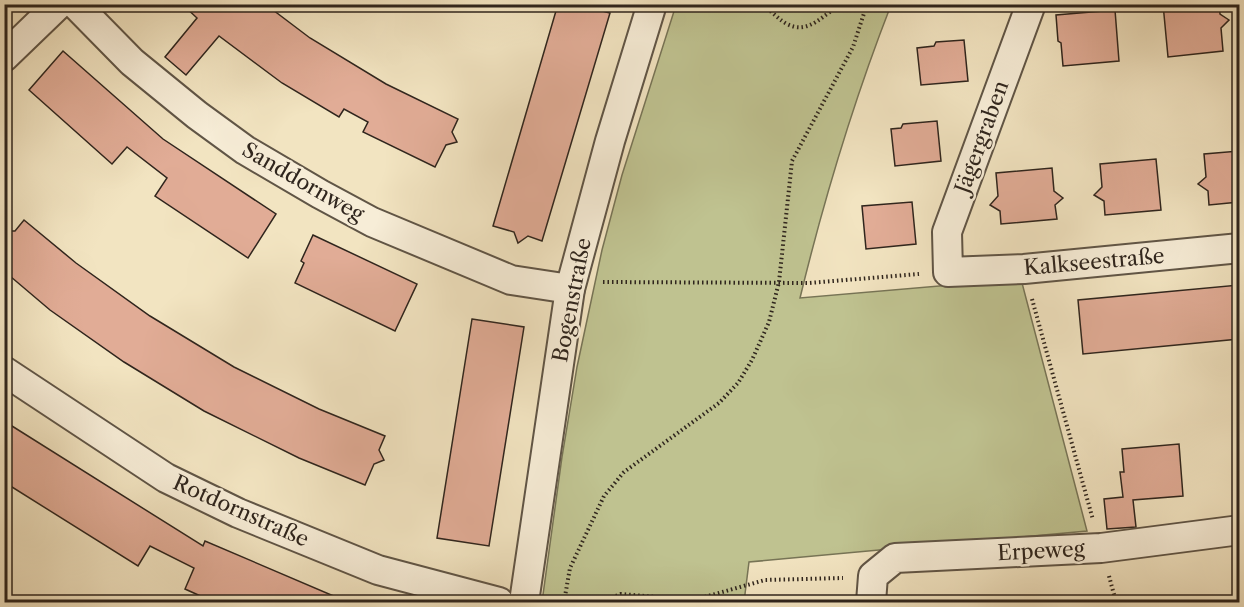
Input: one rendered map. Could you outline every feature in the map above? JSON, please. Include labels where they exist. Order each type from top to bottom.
[{"type":"street","points":[[4,57],[59,4]]},
{"type":"street","name":"Sanddornweg","points":[[75,4],[132,62],[197,114],[245,150],[320,194],[372,222],[511,280],[570,289]]},
{"type":"street","name":"Bogenstraße","points":[[524,603],[570,289],[610,141],[652,4]]},
{"type":"street","name":"Jägergraben","points":[[948,272],[947,232],[1030,4]]},
{"type":"street","name":"Kalkseestraße","points":[[948,272],[1024,269],[1239,248]]},
{"type":"street","name":"Rotdornstraße","points":[[4,371],[166,478],[238,513],[378,570],[499,603]]},
{"type":"street","name":"Erpeweg","points":[[872,590],[895,558],[1101,549],[1239,530]]},
{"type":"path","points":[[759,4],[769,8],[788,24],[806,27],[843,4]]},
{"type":"path","points":[[564,603],[570,568],[604,496],[624,472],[719,403],[738,383],[769,322],[779,282],[792,161],[853,47],[867,4]]},
{"type":"path","points":[[1024,269],[1116,603]]},
{"type":"path","points":[[570,289],[602,282],[808,283],[948,272]]},
{"type":"path","points":[[599,603],[621,594],[694,600],[765,580],[872,590]]},
{"type":"green space","points":[[676,5],[891,5],[841,150],[800,298],[1021,279],[1087,531],[749,562],[744,602],[542,602],[577,367],[602,250],[622,175]]},
{"type":"building","points":[[182,4],[265,4],[310,38],[386,84],[458,119],[452,132],[457,142],[446,145],[435,167],[363,132],[368,122],[344,109],[339,117],[282,83],[219,36],[186,75],[165,57],[197,18]]},
{"type":"building","points":[[558,4],[593,4],[595,9],[610,13],[542,241],[528,236],[518,243],[514,232],[493,226]]},
{"type":"building","points":[[1163,4],[1219,4],[1220,14],[1229,20],[1221,28],[1223,51],[1168,57]]},
{"type":"building","points":[[1115,10],[1119,61],[1063,66],[1056,15]]},
{"type":"building","points":[[964,40],[968,81],[921,85],[917,48],[934,46],[936,42]]},
{"type":"building","points":[[63,51],[163,139],[276,214],[248,258],[155,196],[167,178],[127,147],[112,164],[29,90]]},
{"type":"building","points":[[937,121],[941,161],[895,166],[891,129],[901,128],[903,124]]},
{"type":"building","points":[[1239,151],[1239,202],[1209,205],[1208,191],[1198,184],[1206,177],[1204,154]]},
{"type":"building","points":[[1156,159],[1161,210],[1105,215],[1104,201],[1094,195],[1102,187],[1100,164]]},
{"type":"building","points":[[1052,168],[1054,191],[1063,198],[1055,205],[1057,219],[1001,224],[1000,211],[990,205],[998,196],[996,173]]},
{"type":"building","points":[[912,202],[916,244],[866,249],[862,206]]},
{"type":"building","points":[[24,220],[76,263],[150,316],[234,367],[319,409],[385,436],[379,450],[384,460],[374,464],[365,485],[299,458],[204,411],[124,362],[50,310],[4,271],[4,231],[15,231]]},
{"type":"building","points":[[313,235],[417,284],[395,331],[295,283],[304,263],[301,261]]},
{"type":"building","points":[[1239,285],[1239,339],[1083,354],[1078,300]]},
{"type":"building","points":[[472,319],[524,327],[489,546],[437,538]]},
{"type":"building","points":[[4,421],[203,546],[205,541],[350,603],[216,603],[185,589],[194,568],[150,546],[138,566],[4,482]]},
{"type":"building","points":[[1179,444],[1183,496],[1133,500],[1136,527],[1107,529],[1104,499],[1123,497],[1120,472],[1124,472],[1122,449]]}]
